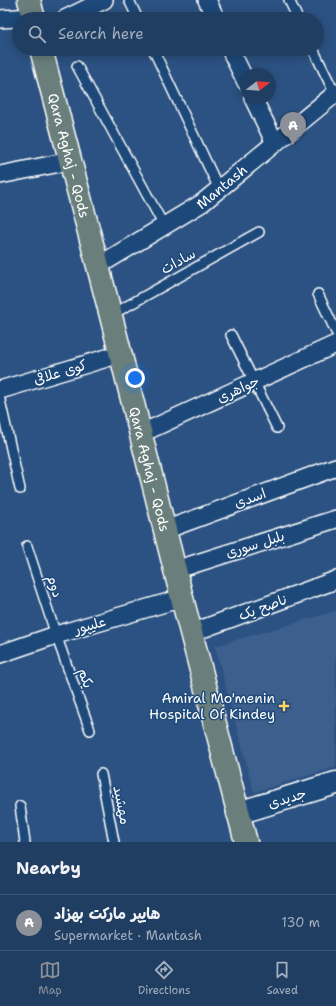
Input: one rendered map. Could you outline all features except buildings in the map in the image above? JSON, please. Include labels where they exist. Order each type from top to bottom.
[{"type":"main road","name":"Qara Aghaj - Qods","points":[[43,56],[246,842]]},
{"type":"street","points":[[79,12],[104,0]]},
{"type":"street","points":[[207,0],[213,12]]},
{"type":"street","points":[[0,19],[12,16]]},
{"type":"street","points":[[233,56],[240,70]]},
{"type":"street","name":"Mantash","points":[[98,266],[202,203],[335,93]]},
{"type":"street","points":[[256,104],[275,143]]},
{"type":"street","points":[[0,175],[70,161]]},
{"type":"street","name":"جواهری","points":[[140,434],[336,344]]},
{"type":"street","name":"کوی علافی","points":[[0,390],[120,354]]},
{"type":"street","name":"اسدی","points":[[165,530],[336,467]]},
{"type":"street","name":"بلبل سوری","points":[[175,570],[336,519]]},
{"type":"street","name":"ناصح یک","points":[[191,633],[336,580]]},
{"type":"street","name":"علیپور","points":[[0,654],[56,635],[182,598]]},
{"type":"street","name":"جدیدی","points":[[238,813],[336,783]]},
{"type":"lane","points":[[129,0],[135,12]]},
{"type":"lane","points":[[289,0],[295,12]]},
{"type":"lane","points":[[156,56],[219,189]]},
{"type":"lane","points":[[316,56],[335,93]]},
{"type":"lane","points":[[77,66],[164,226]]},
{"type":"lane","name":"سادات","points":[[110,316],[259,232]]},
{"type":"lane","points":[[318,294],[336,332]]},
{"type":"lane","points":[[231,335],[276,428]]},
{"type":"lane","points":[[0,400],[20,489]]},
{"type":"lane","name":"دوم","points":[[27,546],[56,635]]},
{"type":"lane","name":"یکم","points":[[56,635],[90,730]]},
{"type":"lane","name":"مهشید","points":[[102,774],[114,842]]},
{"type":"lane","points":[[20,806],[25,842]]},
{"type":"shaded area","name":"Amiral Mo'menin Hospital Of Kindey","points":[[336,611],[336,767],[254,792],[215,646]]},
{"type":"place","name":"هایپر مارکت بهزاد","points":[[293,145]]},
{"type":"place","name":"Amiral Mo'menin Hospital Of Kindey","points":[[284,706]]}]
